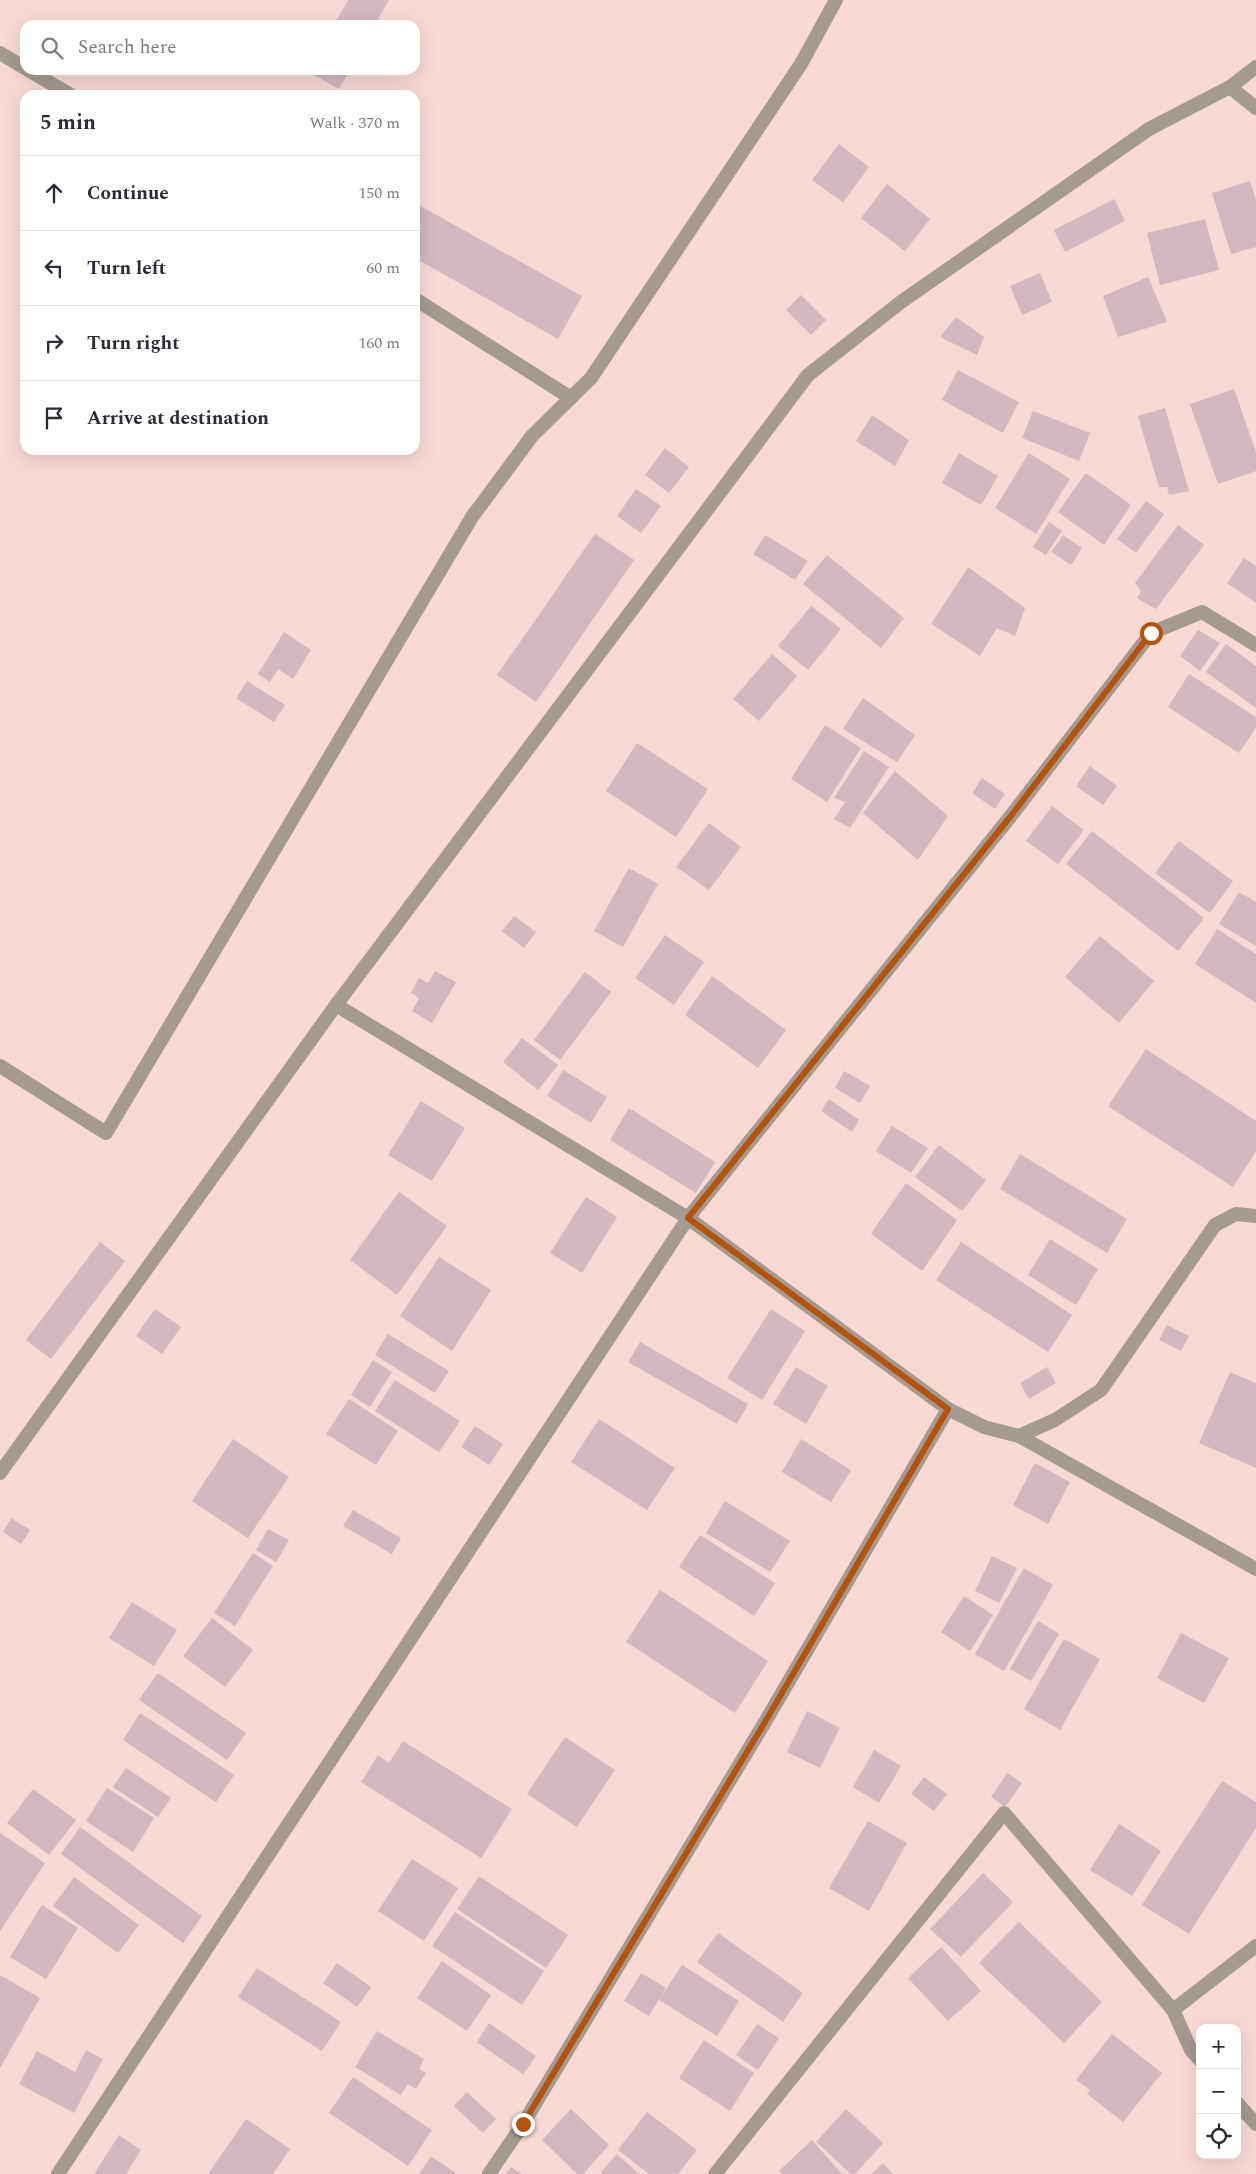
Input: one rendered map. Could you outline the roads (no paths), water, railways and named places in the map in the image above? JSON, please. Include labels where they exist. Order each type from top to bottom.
[{"type":"street","points":[[0,1066],[106,1134],[472,516],[532,436],[591,378],[801,64],[836,0]]},
{"type":"street","points":[[0,53],[20,65]]},
{"type":"street","points":[[0,1473],[336,1004],[808,375],[901,302],[1149,129],[1230,87],[1256,67]]},
{"type":"street","points":[[37,75],[62,90]]},
{"type":"street","points":[[1230,87],[1256,108]]},
{"type":"street","points":[[420,302],[572,398]]},
{"type":"street","points":[[58,2174],[688,1218],[1010,817],[1151,633],[1202,612],[1256,645]]},
{"type":"street","points":[[336,1004],[688,1218],[948,1409],[984,1427],[1019,1436],[1256,1569]]},
{"type":"street","points":[[1019,1436],[1055,1420],[1101,1390],[1215,1225],[1236,1214],[1256,1216]]},
{"type":"street","points":[[489,2174],[523,2124],[760,1730],[948,1409]]},
{"type":"street","points":[[721,2172],[862,1988],[1004,1813],[1173,2010],[1191,2050],[1196,2056]]},
{"type":"street","points":[[1173,2010],[1256,1946]]},
{"type":"street","points":[[1241,2107],[1256,2124]]}]
